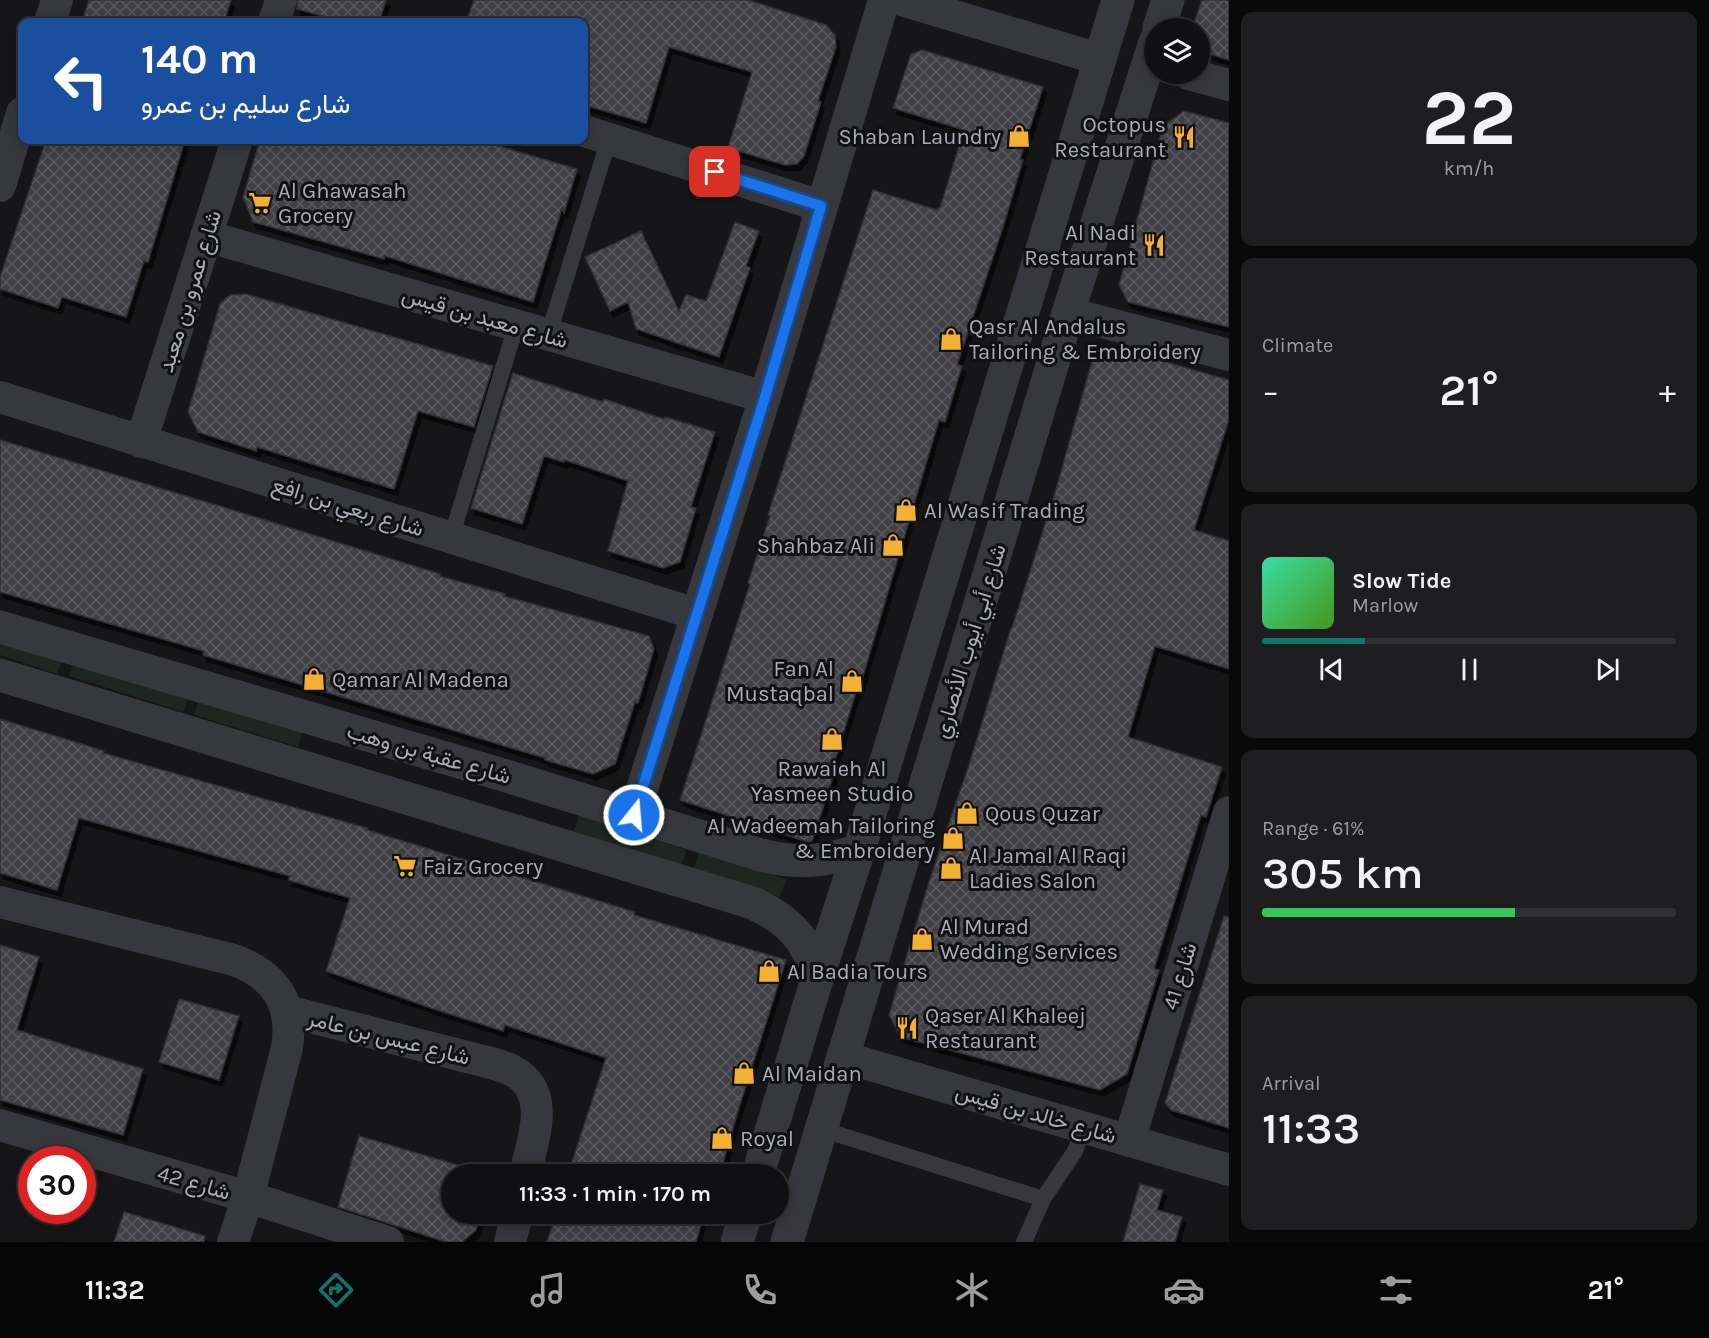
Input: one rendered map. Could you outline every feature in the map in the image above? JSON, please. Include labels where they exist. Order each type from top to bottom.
[{"type":"street","points":[[51,18],[57,0]]},
{"type":"street","points":[[275,18],[281,0]]},
{"type":"street","points":[[634,815],[765,397],[884,0]]},
{"type":"street","points":[[901,0],[1099,59]]},
{"type":"street","name":"شارع أبي أيوب الأنصاري","points":[[761,1164],[818,976],[860,850],[1118,0]]},
{"type":"street","points":[[1162,18],[1168,0]]},
{"type":"street","points":[[1210,80],[1229,85]]},
{"type":"street","name":"شارع أبي أيوب الأنصاري","points":[[787,1242],[1068,314],[1144,83]]},
{"type":"street","points":[[0,186],[18,126]]},
{"type":"street","points":[[596,135],[821,206]]},
{"type":"street","name":"شارع عمرو بن معبد","points":[[141,442],[236,144]]},
{"type":"street","name":"شارع معبد بن قيس","points":[[206,236],[765,397]]},
{"type":"street","points":[[1068,314],[1229,355]]},
{"type":"street","name":"شارع ربعي بن رافع","points":[[0,396],[696,614]]},
{"type":"street","name":"شارع عقبة بن وهب","points":[[0,627],[500,774],[781,860],[821,861],[860,850]]},
{"type":"street","points":[[0,675],[753,903],[788,924],[812,957],[818,976]]},
{"type":"street","points":[[432,805],[442,798],[451,796],[487,797],[497,789],[500,774]]},
{"type":"street","name":"شارع 41","points":[[1129,1141],[1229,812]]},
{"type":"street","name":"شارع عبس بن عامر","points":[[0,902],[234,960],[252,966],[268,978],[279,993],[287,1011],[502,1066],[519,1075],[532,1090],[538,1109],[527,1164]]},
{"type":"street","points":[[233,1242],[249,1197],[287,1048],[290,1030],[287,1011]]},
{"type":"street","name":"شارع خالد بن قيس","points":[[843,1057],[1229,1170]]},
{"type":"street","name":"شارع 42","points":[[0,1125],[249,1197],[330,1233],[388,1242]]},
{"type":"street","points":[[510,1242],[514,1224]]},
{"type":"street","points":[[737,1242],[743,1224]]},
{"type":"lane","points":[[548,336],[596,135]]},
{"type":"lane","points":[[451,538],[516,326]]},
{"type":"lane","points":[[1024,1242],[1043,1199],[1075,1151],[1084,1127]]},
{"type":"lane","points":[[821,1129],[1043,1199]]},
{"type":"shaded area","points":[[0,639],[62,659],[57,674],[0,655]]},
{"type":"shaded area","points":[[74,661],[188,697],[183,712],[69,676]]},
{"type":"shaded area","points":[[199,701],[302,732],[298,747],[194,715]]},
{"type":"shaded area","points":[[579,815],[687,850],[681,865],[574,831]]},
{"type":"shaded area","points":[[699,851],[786,879],[780,897],[694,869]]},
{"type":"building","points":[[89,0],[231,0],[225,18],[83,18]]},
{"type":"building","points":[[298,0],[386,0],[380,18],[329,18],[297,9]]},
{"type":"building","points":[[474,0],[748,0],[826,25],[835,35],[836,47],[818,101],[821,102],[804,156],[797,164],[785,165],[728,148],[752,72],[669,47],[646,123],[588,106],[588,18],[467,18]]},
{"type":"building","points":[[1202,0],[1229,0],[1229,60],[1210,54],[1210,18],[1196,18]]},
{"type":"building","points":[[922,50],[1043,87],[1020,159],[1023,160],[1003,227],[957,365],[962,366],[945,422],[939,420],[858,693],[856,692],[831,773],[834,774],[812,841],[808,842],[680,800],[750,584],[748,583],[770,516],[768,515],[873,190],[937,210],[940,208],[964,130],[893,108],[911,54]]},
{"type":"building","points":[[1184,111],[1229,123],[1229,327],[1128,302],[1119,285],[1163,126]]},
{"type":"building","points":[[45,144],[184,144],[148,262],[144,261],[126,317],[62,297],[58,308],[0,289],[0,277]]},
{"type":"building","points":[[259,144],[493,144],[577,169],[564,213],[562,208],[533,302],[385,256],[384,259],[253,222],[243,197]]},
{"type":"building","points":[[735,222],[759,231],[746,266],[750,268],[719,357],[636,329],[628,302],[610,311],[585,257],[641,231],[679,311],[686,295],[706,301]]},
{"type":"building","points":[[246,294],[493,366],[474,427],[418,411],[394,489],[257,447],[256,451],[198,432],[188,412],[220,304],[230,295]]},
{"type":"building","points":[[1117,348],[1229,380],[1229,419],[1194,530],[1229,541],[1229,669],[1155,646],[1128,737],[1222,767],[1206,817],[1201,815],[1154,969],[1159,970],[1127,1074],[1100,1090],[901,1037],[889,1015],[929,882],[969,765],[1055,493],[1093,358]]},
{"type":"building","points":[[513,373],[603,402],[604,399],[664,419],[665,417],[715,432],[691,507],[696,508],[680,562],[663,568],[608,551],[628,481],[565,460],[564,462],[544,456],[522,524],[471,508]]},
{"type":"building","points":[[0,440],[440,574],[439,576],[505,594],[504,596],[649,636],[654,649],[638,703],[635,702],[615,764],[593,774],[203,655],[204,651],[0,592]]},
{"type":"building","points":[[0,719],[104,751],[103,753],[367,828],[367,830],[635,912],[634,915],[786,960],[723,1164],[571,1164],[606,1058],[505,1025],[503,1031],[326,971],[350,898],[288,880],[290,876],[79,818],[57,890],[0,873]]},
{"type":"building","points":[[1224,916],[1229,917],[1229,1128],[1171,1110],[1165,1103]]},
{"type":"building","points":[[0,945],[39,957],[17,1030],[143,1069],[123,1135],[0,1100]]},
{"type":"building","points":[[179,999],[239,1016],[219,1080],[159,1062]]},
{"type":"building","points":[[359,1136],[454,1164],[441,1164],[441,1224],[478,1224],[476,1230],[462,1242],[446,1242],[338,1207]]},
{"type":"building","points":[[1140,1184],[1163,1190],[1157,1210],[1182,1217],[1175,1242],[1123,1242]]},
{"type":"building","points":[[124,1212],[205,1236],[204,1242],[114,1242]]},
{"type":"building","points":[[553,1224],[701,1224],[696,1242],[547,1242]]},
{"type":"place","name":"Shaban Laundry","points":[[1019,136]]},
{"type":"place","name":"Octopus Restaurant","points":[[1184,137]]},
{"type":"place","name":"Al Ghawasah Grocery","points":[[260,203]]},
{"type":"place","name":"Al Nadi Restaurant","points":[[1154,245]]},
{"type":"place","name":"Qasr Al Andalus Tailoring & Embroidery","points":[[951,339]]},
{"type":"place","name":"Al Wasif Trading","points":[[906,510]]},
{"type":"place","name":"Shahbaz Ali","points":[[893,545]]},
{"type":"place","name":"Qamar Al Madena","points":[[314,679]]},
{"type":"place","name":"Fan Al Mustaqbal","points":[[852,681]]},
{"type":"place","name":"Rawaieh Al Yasmeen Studio","points":[[832,739]]},
{"type":"place","name":"Qous Quzar","points":[[967,813]]},
{"type":"place","name":"Al Wadeemah Tailoring & Embroidery","points":[[953,838]]},
{"type":"place","name":"Faiz Grocery","points":[[405,866]]},
{"type":"place","name":"Al Jamal Al Raqi Ladies Salon","points":[[951,868]]},
{"type":"place","name":"Al Murad Wedding Services","points":[[922,939]]},
{"type":"place","name":"Al Badia Tours","points":[[769,971]]},
{"type":"place","name":"Qaser Al Khaleej Restaurant","points":[[907,1028]]},
{"type":"place","name":"Al Maidan","points":[[744,1073]]},
{"type":"place","name":"Royal","points":[[722,1138]]},
{"type":"route","points":[[634,815],[765,397],[821,206],[715,172]]}]
